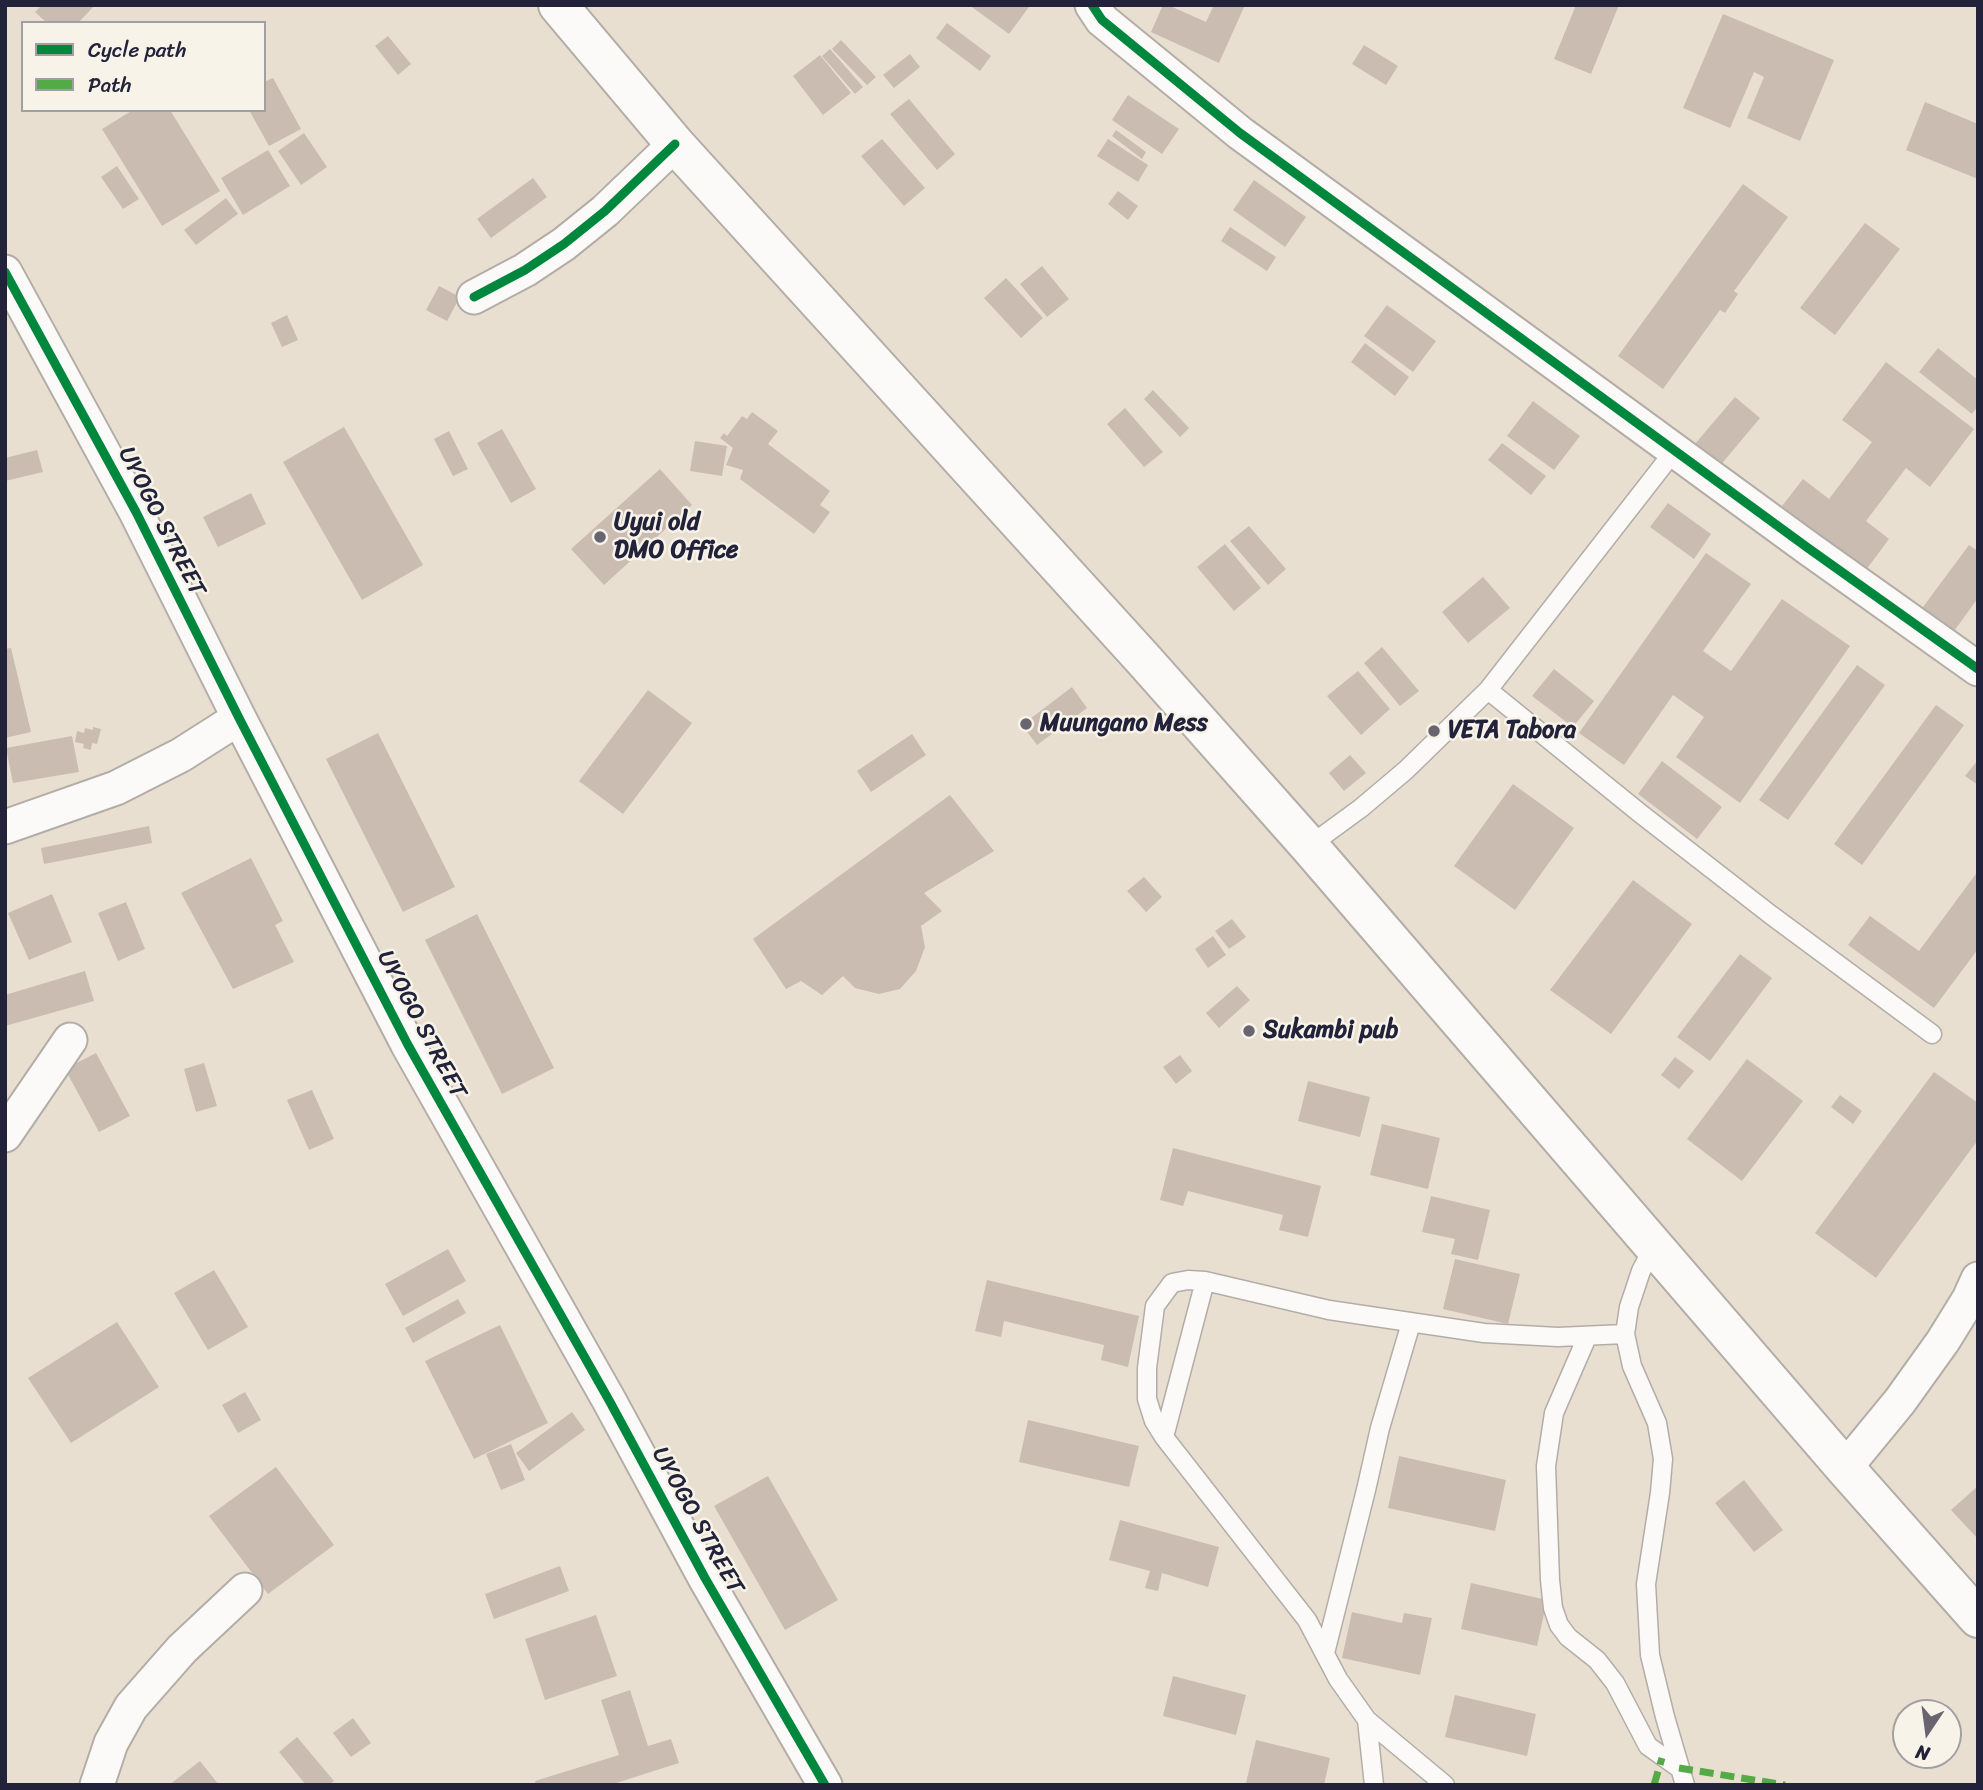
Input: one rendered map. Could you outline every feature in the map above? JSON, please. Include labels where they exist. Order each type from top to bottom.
[{"type":"main road","points":[[558,5],[675,144],[1144,660],[1309,846],[1845,1468],[1978,1618]]},
{"type":"street","points":[[1092,5],[1102,20],[1240,132],[1978,669]]},
{"type":"street","points":[[474,297],[525,270],[564,244],[605,211],[675,144]]},
{"type":"street","name":"UYOGO STREET","points":[[5,272],[136,512],[408,1045],[610,1402],[705,1578],[825,1785]]},
{"type":"street","points":[[5,827],[116,788],[181,755],[239,718]]},
{"type":"street","points":[[5,1135],[70,1040]]},
{"type":"street","points":[[1845,1468],[1900,1401],[1975,1292]]},
{"type":"street","points":[[97,1785],[111,1743],[131,1707],[183,1649],[245,1590]]},
{"type":"lane","points":[[1309,846],[1361,808],[1406,770],[1488,690],[1675,450]]},
{"type":"lane","points":[[1488,690],[1641,814],[1932,1034]]},
{"type":"lane","points":[[1654,1246],[1641,1271],[1629,1307],[1625,1334],[1632,1366],[1657,1423],[1663,1459],[1648,1560],[1647,1611],[1650,1655],[1682,1776]]},
{"type":"lane","points":[[1445,1785],[1367,1720],[1338,1679],[1307,1620],[1154,1421],[1147,1399],[1147,1368],[1155,1306],[1172,1283],[1205,1281],[1329,1310],[1484,1333],[1587,1337],[1625,1334]]},
{"type":"lane","points":[[1164,1437],[1205,1281]]},
{"type":"lane","points":[[1325,1653],[1380,1428],[1410,1323]]},
{"type":"lane","points":[[1587,1337],[1554,1413],[1546,1466],[1553,1608],[1559,1625],[1568,1637],[1597,1660],[1615,1683],[1648,1746],[1682,1776]]},
{"type":"lane","points":[[1367,1720],[1374,1785]]},
{"type":"building","points":[[42,5],[95,5],[80,21],[45,21],[35,12]]},
{"type":"building","points":[[969,5],[1027,5],[1029,7],[1009,34]]},
{"type":"building","points":[[1163,5],[1206,22],[1214,5],[1245,5],[1219,63],[1151,32]]},
{"type":"building","points":[[1576,5],[1619,5],[1591,74],[1554,59]]},
{"type":"building","points":[[1723,14],[1834,60],[1800,141],[1747,118],[1764,77],[1754,72],[1730,128],[1683,108]]},
{"type":"building","points":[[947,23],[991,56],[980,71],[936,38]]},
{"type":"building","points":[[388,36],[411,64],[398,75],[375,46]]},
{"type":"building","points":[[841,40],[876,77],[867,85],[832,49]]},
{"type":"building","points":[[1364,45],[1398,66],[1386,85],[1352,64]]},
{"type":"building","points":[[830,49],[863,87],[855,94],[822,56]]},
{"type":"building","points":[[910,54],[920,67],[894,88],[883,75]]},
{"type":"building","points":[[820,55],[851,93],[823,115],[793,76]]},
{"type":"building","points":[[273,78],[301,129],[269,146],[250,112],[266,112],[266,81]]},
{"type":"building","points":[[1128,95],[1179,129],[1162,154],[1112,120]]},
{"type":"building","points":[[909,99],[955,154],[937,170],[890,114]]},
{"type":"building","points":[[1925,102],[1978,124],[1978,179],[1906,150]]},
{"type":"building","points":[[130,112],[171,112],[220,191],[162,226],[102,129]]},
{"type":"building","points":[[1116,130],[1146,152],[1142,159],[1112,136]]},
{"type":"building","points":[[304,133],[327,167],[301,185],[278,151]]},
{"type":"building","points":[[882,139],[925,188],[904,206],[861,156]]},
{"type":"building","points":[[1108,139],[1148,165],[1138,182],[1097,156]]},
{"type":"building","points":[[268,150],[290,186],[243,215],[221,178]]},
{"type":"building","points":[[117,166],[139,199],[123,209],[101,177]]},
{"type":"building","points":[[533,178],[547,197],[491,238],[477,219]]},
{"type":"building","points":[[1254,180],[1306,217],[1285,247],[1233,210]]},
{"type":"building","points":[[1743,184],[1788,217],[1734,291],[1738,294],[1725,313],[1720,310],[1663,389],[1618,356]]},
{"type":"building","points":[[1118,191],[1138,206],[1128,220],[1108,204]]},
{"type":"building","points":[[226,198],[238,214],[196,245],[184,230]]},
{"type":"building","points":[[1865,223],[1900,249],[1835,335],[1800,308]]},
{"type":"building","points":[[1230,227],[1276,257],[1267,271],[1221,241]]},
{"type":"building","points":[[1042,266],[1069,299],[1047,317],[1020,284]]},
{"type":"building","points":[[1006,278],[1043,318],[1021,338],[984,298]]},
{"type":"building","points":[[439,286],[460,297],[447,321],[426,310]]},
{"type":"building","points":[[1387,305],[1436,341],[1413,372],[1364,336]]},
{"type":"building","points":[[287,315],[298,340],[282,347],[271,323]]},
{"type":"building","points":[[1365,343],[1409,377],[1395,396],[1351,362]]},
{"type":"building","points":[[1938,348],[1978,380],[1978,406],[1972,414],[1919,372]]},
{"type":"building","points":[[1886,362],[1974,429],[1930,487],[1906,468],[1866,521],[1889,539],[1866,570],[1782,506],[1803,479],[1829,499],[1872,442],[1842,420]]},
{"type":"building","points":[[1153,390],[1189,428],[1180,437],[1144,399]]},
{"type":"building","points":[[1735,397],[1760,418],[1719,467],[1694,445]]},
{"type":"building","points":[[1533,401],[1580,436],[1554,470],[1507,436]]},
{"type":"building","points":[[1125,408],[1163,452],[1144,467],[1107,424]]},
{"type":"building","points":[[752,412],[778,431],[768,444],[830,491],[820,505],[830,512],[814,534],[740,479],[743,470],[726,465],[733,448],[720,438],[724,433],[727,436],[742,416],[747,419]]},
{"type":"building","points":[[344,427],[423,565],[362,600],[283,462]]},
{"type":"building","points":[[502,429],[536,489],[511,503],[477,443]]},
{"type":"building","points":[[449,431],[468,469],[453,476],[434,439]]},
{"type":"building","points":[[695,441],[727,446],[722,476],[690,471]]},
{"type":"building","points":[[1502,443],[1546,476],[1531,495],[1488,460]]},
{"type":"building","points":[[37,450],[43,472],[5,481],[5,458]]},
{"type":"building","points":[[660,469],[692,505],[604,585],[571,549]]},
{"type":"building","points":[[251,493],[266,524],[218,547],[203,517]]},
{"type":"building","points":[[1668,503],[1711,534],[1694,559],[1650,527]]},
{"type":"building","points":[[1249,526],[1286,569],[1268,585],[1230,541]]},
{"type":"building","points":[[1225,544],[1261,588],[1234,611],[1197,567]]},
{"type":"building","points":[[1969,545],[1978,551],[1978,598],[1952,634],[1920,611]]},
{"type":"building","points":[[1706,553],[1751,584],[1703,651],[1731,671],[1782,599],[1850,646],[1740,803],[1676,757],[1704,717],[1673,695],[1624,765],[1579,733]]},
{"type":"building","points":[[1483,577],[1510,608],[1468,643],[1442,612]]},
{"type":"building","points":[[1382,647],[1419,691],[1400,706],[1364,663]]},
{"type":"building","points":[[11,648],[31,732],[5,738],[5,649]]},
{"type":"building","points":[[1857,665],[1885,685],[1788,820],[1759,800]]},
{"type":"building","points":[[1554,669],[1594,701],[1573,727],[1532,696]]},
{"type":"building","points":[[1358,671],[1390,709],[1361,735],[1327,696]]},
{"type":"building","points":[[1072,687],[1087,708],[1037,745],[1022,725]]},
{"type":"building","points":[[648,690],[692,723],[623,814],[579,781]]},
{"type":"building","points":[[1936,705],[1964,725],[1862,865],[1834,844]]},
{"type":"building","points":[[93,727],[101,729],[97,744],[92,743],[91,750],[83,748],[84,744],[75,742],[77,731],[84,733],[85,728],[93,730]]},
{"type":"building","points":[[378,733],[455,887],[403,912],[326,759]]},
{"type":"building","points":[[912,734],[926,755],[871,792],[857,771]]},
{"type":"building","points":[[72,736],[79,772],[13,783],[6,748]]},
{"type":"building","points":[[1350,755],[1366,773],[1344,791],[1329,773]]},
{"type":"building","points":[[1978,760],[1978,785],[1965,776]]},
{"type":"building","points":[[1662,761],[1722,807],[1697,839],[1638,794]]},
{"type":"building","points":[[1513,784],[1574,828],[1515,910],[1454,866]]},
{"type":"building","points":[[950,795],[994,851],[924,893],[942,911],[921,926],[925,947],[916,971],[900,989],[879,994],[855,988],[843,976],[822,995],[801,981],[786,989],[753,939]]},
{"type":"building","points":[[149,826],[152,843],[44,864],[41,848]]},
{"type":"building","points":[[251,858],[283,921],[275,925],[294,962],[233,989],[181,893]]},
{"type":"building","points":[[1978,871],[1978,949],[1934,1008],[1848,945],[1870,916],[1919,951]]},
{"type":"building","points":[[1144,877],[1162,897],[1146,912],[1127,891]]},
{"type":"building","points":[[1633,880],[1692,924],[1611,1034],[1550,990]]},
{"type":"building","points":[[52,894],[72,942],[29,960],[8,913]]},
{"type":"building","points":[[126,902],[145,949],[118,961],[98,913]]},
{"type":"building","points":[[477,914],[554,1068],[502,1094],[425,940]]},
{"type":"building","points":[[1232,919],[1246,937],[1229,949],[1215,931]]},
{"type":"building","points":[[1213,936],[1226,955],[1208,968],[1195,949]]},
{"type":"building","points":[[1740,954],[1772,978],[1710,1061],[1677,1037]]},
{"type":"building","points":[[85,971],[94,1001],[5,1026],[5,995]]},
{"type":"building","points":[[1237,986],[1250,1000],[1219,1028],[1206,1013]]},
{"type":"building","points":[[96,1053],[130,1116],[99,1132],[65,1069]]},
{"type":"building","points":[[1180,1055],[1192,1071],[1176,1084],[1163,1067]]},
{"type":"building","points":[[1675,1057],[1694,1071],[1679,1089],[1661,1075]]},
{"type":"building","points":[[1747,1059],[1803,1101],[1742,1181],[1687,1139]]},
{"type":"building","points":[[204,1063],[217,1106],[196,1112],[184,1069]]},
{"type":"building","points":[[1934,1072],[1978,1103],[1978,1140],[1876,1278],[1815,1233]]},
{"type":"building","points":[[1308,1081],[1370,1097],[1360,1137],[1298,1121]]},
{"type":"building","points":[[312,1090],[334,1139],[309,1150],[287,1100]]},
{"type":"building","points":[[1840,1095],[1862,1111],[1853,1124],[1831,1107]]},
{"type":"building","points":[[1382,1124],[1440,1138],[1428,1189],[1370,1175]]},
{"type":"building","points":[[1173,1148],[1321,1186],[1308,1237],[1279,1230],[1283,1215],[1188,1191],[1183,1206],[1160,1200]]},
{"type":"building","points":[[1431,1196],[1490,1210],[1478,1260],[1451,1254],[1455,1239],[1422,1232]]},
{"type":"building","points":[[448,1249],[466,1281],[403,1316],[385,1284]]},
{"type":"building","points":[[1455,1259],[1520,1274],[1508,1324],[1443,1309]]},
{"type":"building","points":[[214,1270],[248,1327],[208,1350],[174,1293]]},
{"type":"building","points":[[987,1280],[1139,1316],[1128,1367],[1101,1360],[1104,1345],[1004,1321],[1001,1337],[975,1331]]},
{"type":"building","points":[[458,1299],[466,1313],[413,1343],[405,1328]]},
{"type":"building","points":[[117,1322],[159,1387],[71,1443],[28,1378]]},
{"type":"building","points":[[500,1325],[548,1423],[474,1459],[425,1361]]},
{"type":"building","points":[[245,1392],[261,1420],[238,1433],[222,1405]]},
{"type":"building","points":[[572,1412],[585,1430],[529,1471],[516,1453]]},
{"type":"building","points":[[1028,1420],[1139,1446],[1129,1487],[1019,1462]]},
{"type":"building","points":[[511,1444],[525,1480],[501,1490],[486,1454]]},
{"type":"building","points":[[1399,1456],[1506,1480],[1495,1531],[1388,1508]]},
{"type":"building","points":[[276,1467],[334,1545],[268,1594],[209,1516]]},
{"type":"building","points":[[768,1476],[838,1600],[785,1630],[714,1506]]},
{"type":"building","points":[[1744,1480],[1783,1530],[1754,1552],[1715,1503]]},
{"type":"building","points":[[1978,1486],[1978,1539],[1951,1510]]},
{"type":"building","points":[[1120,1520],[1219,1547],[1208,1587],[1162,1573],[1158,1591],[1145,1588],[1150,1571],[1109,1560]]},
{"type":"building","points":[[560,1566],[569,1591],[494,1619],[485,1594]]},
{"type":"building","points":[[1471,1583],[1547,1600],[1537,1646],[1461,1629]]},
{"type":"building","points":[[1352,1612],[1402,1623],[1404,1613],[1432,1618],[1420,1675],[1342,1658]]},
{"type":"building","points":[[596,1615],[617,1676],[545,1700],[525,1639]]},
{"type":"building","points":[[1173,1676],[1246,1695],[1236,1735],[1163,1716]]},
{"type":"building","points":[[630,1690],[648,1746],[671,1739],[679,1763],[610,1785],[536,1785],[535,1781],[619,1755],[601,1700]]},
{"type":"building","points":[[1455,1695],[1536,1714],[1527,1756],[1445,1737]]},
{"type":"building","points":[[353,1718],[371,1743],[351,1757],[333,1733]]},
{"type":"building","points":[[297,1737],[334,1781],[329,1785],[306,1785],[279,1752]]},
{"type":"building","points":[[1256,1740],[1330,1758],[1324,1785],[1246,1783]]},
{"type":"building","points":[[200,1761],[219,1785],[169,1785]]},
{"type":"marked path","points":[[1654,1785],[1662,1758]]},
{"type":"marked path","points":[[1679,1768],[1785,1785]]},
{"type":"cycle path","points":[[1092,5],[1102,20],[1240,133],[1978,669]]},
{"type":"cycle path","points":[[474,297],[525,270],[564,244],[605,211],[675,144]]},
{"type":"cycle path","points":[[5,272],[136,512],[408,1045],[610,1402],[705,1578],[825,1785]]},
{"type":"place","name":"Uyui old DMO Office","points":[[600,537]]},
{"type":"place","name":"Muungano Mess","points":[[1026,724]]},
{"type":"place","name":"VETA Tabora","points":[[1434,731]]},
{"type":"place","name":"Sukambi pub","points":[[1249,1031]]}]
